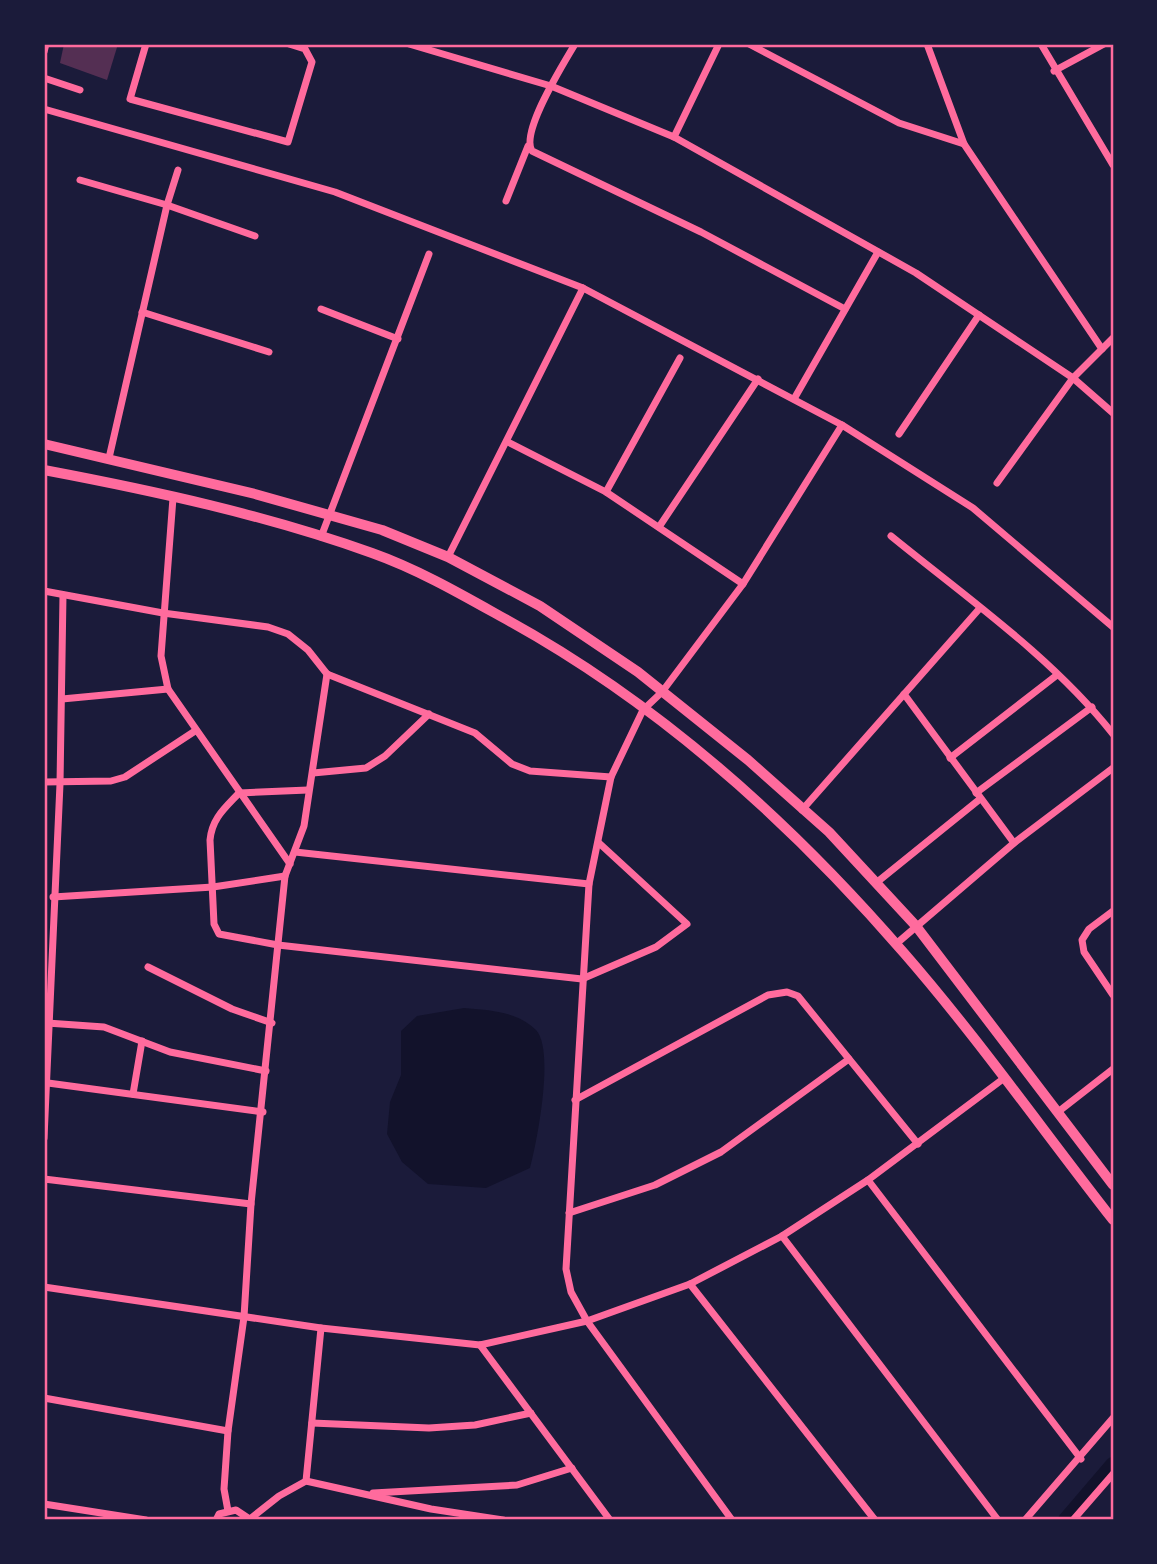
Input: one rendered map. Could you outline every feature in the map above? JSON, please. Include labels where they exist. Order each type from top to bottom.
[{"type":"main road","points":[[44,444],[109,458],[382,530],[448,557],[540,606],[638,672],[748,760],[829,832],[916,926],[1113,1185]]},
{"type":"main road","points":[[44,470],[247,513],[375,554],[438,582],[530,632],[624,691],[643,710],[732,777],[789,830],[896,944],[1113,1220]]},
{"type":"street","points":[[44,52],[46,44]]},
{"type":"street","points":[[146,44],[130,99],[288,142],[312,62],[305,49],[289,44]]},
{"type":"street","points":[[409,44],[551,86],[674,137],[878,252],[979,315],[1073,378],[1113,413]]},
{"type":"street","points":[[506,201],[528,146],[528,138],[551,86],[575,44]]},
{"type":"street","points":[[674,137],[719,44]]},
{"type":"street","points":[[749,44],[899,123],[964,144]]},
{"type":"street","points":[[927,44],[964,144],[1102,349]]},
{"type":"street","points":[[1041,44],[1054,71],[1113,165]]},
{"type":"street","points":[[1054,71],[1104,44]]},
{"type":"street","points":[[44,78],[80,90]]},
{"type":"street","points":[[44,109],[335,192],[583,288],[842,425],[973,508],[1113,627]]},
{"type":"street","points":[[528,146],[545,160],[701,232],[845,309]]},
{"type":"street","points":[[109,458],[167,205],[178,170]]},
{"type":"street","points":[[80,180],[167,205],[255,236]]},
{"type":"street","points":[[794,399],[878,252]]},
{"type":"street","points":[[321,537],[429,254]]},
{"type":"street","points":[[448,557],[583,288]]},
{"type":"street","points":[[321,309],[398,338]]},
{"type":"street","points":[[142,312],[269,352]]},
{"type":"street","points":[[899,435],[979,315]]},
{"type":"street","points":[[997,483],[1073,378],[1113,338]]},
{"type":"street","points":[[606,492],[680,358]]},
{"type":"street","points":[[659,527],[758,379]]},
{"type":"street","points":[[732,1520],[587,1321],[571,1292],[566,1269],[589,884],[611,776],[643,710],[662,692],[743,584],[842,425]]},
{"type":"street","points":[[508,442],[606,492],[743,584]]},
{"type":"street","points":[[173,498],[161,656],[168,689],[290,864]]},
{"type":"street","points":[[891,536],[1057,675],[1092,707],[1113,734]]},
{"type":"street","points":[[44,591],[163,613],[239,621],[288,634],[308,650],[327,674],[475,733],[512,764],[530,771],[611,776]]},
{"type":"street","points":[[44,1138],[48,1083],[47,1023],[60,784],[63,596]]},
{"type":"street","points":[[802,810],[980,608]]},
{"type":"street","points":[[228,1511],[224,1489],[228,1432],[244,1317],[251,1204],[263,1112],[285,876],[304,826],[327,674]]},
{"type":"street","points":[[950,758],[1057,675]]},
{"type":"street","points":[[62,699],[168,689]]},
{"type":"street","points":[[904,694],[1014,843]]},
{"type":"street","points":[[876,883],[978,796],[1092,707]]},
{"type":"street","points":[[313,773],[366,768],[394,749],[429,714]]},
{"type":"street","points":[[44,782],[60,784],[125,778],[195,731]]},
{"type":"street","points":[[896,944],[1014,843],[1113,768]]},
{"type":"street","points":[[308,790],[239,793],[211,826],[214,924],[219,934],[278,945],[582,979],[656,947],[687,924],[599,844]]},
{"type":"street","points":[[295,852],[589,884]]},
{"type":"street","points":[[53,897],[213,887],[285,876]]},
{"type":"street","points":[[1113,911],[1089,929],[1082,940],[1084,952],[1113,995]]},
{"type":"street","points":[[148,967],[232,1009],[272,1023]]},
{"type":"street","points":[[575,1100],[768,995],[787,992],[798,996],[918,1144]]},
{"type":"street","points":[[47,1023],[104,1027],[195,1058],[266,1071]]},
{"type":"street","points":[[133,1094],[142,1041]]},
{"type":"street","points":[[569,1213],[655,1185],[721,1152],[849,1059]]},
{"type":"street","points":[[1058,1112],[1113,1069]]},
{"type":"street","points":[[44,1287],[321,1328],[480,1345],[587,1321],[690,1284],[782,1236],[869,1180],[1003,1079]]},
{"type":"street","points":[[48,1083],[263,1112]]},
{"type":"street","points":[[44,1179],[251,1204]]},
{"type":"street","points":[[869,1180],[1081,1459]]},
{"type":"street","points":[[782,1236],[999,1520]]},
{"type":"street","points":[[690,1284],[875,1520]]},
{"type":"street","points":[[306,1481],[321,1328]]},
{"type":"street","points":[[480,1345],[610,1520]]},
{"type":"street","points":[[44,1398],[228,1432]]},
{"type":"street","points":[[312,1423],[429,1428],[475,1425],[531,1413]]},
{"type":"street","points":[[1025,1520],[1081,1459],[1113,1418]]},
{"type":"street","points":[[364,1493],[517,1485],[572,1468]]},
{"type":"street","points":[[1073,1520],[1113,1474]]},
{"type":"street","points":[[216,1520],[219,1514],[236,1510],[251,1520],[279,1496],[306,1481],[431,1509],[503,1520]]},
{"type":"street","points":[[44,1504],[113,1518],[146,1520]]},
{"type":"shaded area","points":[[464,1008],[502,1013],[520,1019],[536,1030],[544,1056],[543,1097],[530,1168],[486,1188],[428,1184],[402,1162],[387,1134],[390,1102],[401,1075],[401,1031],[417,1016]]},
{"type":"building","points":[[64,44],[118,44],[107,80],[60,63]]},
{"type":"waterway","points":[[1066,1520],[1113,1465]]}]
